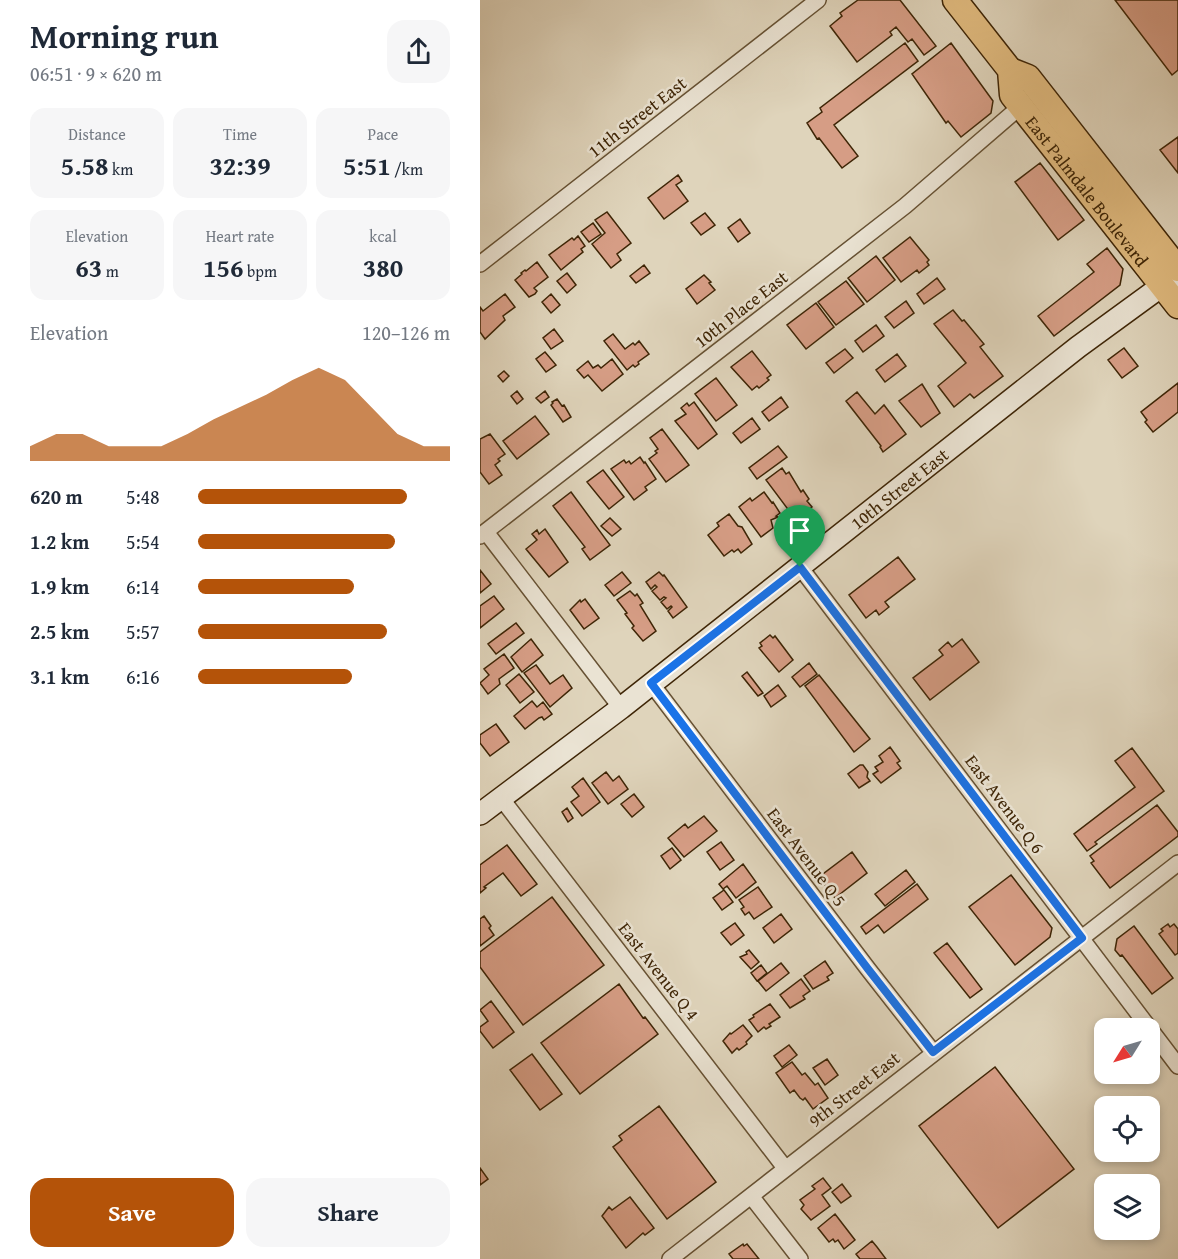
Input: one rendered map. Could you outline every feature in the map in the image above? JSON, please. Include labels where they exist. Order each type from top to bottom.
[{"type":"highway","name":"East Palmdale Boulevard","points":[[955,0],[1010,70],[1028,77],[1173,276],[1178,306]]},
{"type":"highway","name":"East Palmdale Boulevard","points":[[1010,70],[1012,95],[1173,276]]},
{"type":"main road","name":"10th Street East","points":[[480,814],[621,708],[1101,329],[1173,276]]},
{"type":"street","name":"11th Street East","points":[[480,264],[818,0]]},
{"type":"street","name":"10th Place East","points":[[483,534],[930,185],[1021,106]]},
{"type":"street","points":[[483,534],[621,708]]},
{"type":"street","name":"East Avenue Q 6","points":[[800,567],[1178,1066]]},
{"type":"street","name":"East Avenue Q 5","points":[[651,683],[933,1052]]},
{"type":"street","name":"East Avenue Q 4","points":[[501,798],[785,1168]]},
{"type":"street","name":"9th Street East","points":[[670,1259],[1178,863]]},
{"type":"street","points":[[751,1196],[800,1259]]},
{"type":"building","points":[[858,0],[900,0],[936,46],[924,55],[912,39],[908,42],[896,27],[890,32],[892,35],[857,62],[830,26],[842,16],[840,13]]},
{"type":"building","points":[[1115,0],[1178,0],[1178,70],[1172,75]]},
{"type":"building","points":[[905,43],[918,61],[834,125],[858,156],[842,168],[819,138],[817,139],[807,123],[822,112],[820,108]]},
{"type":"building","points":[[951,43],[993,101],[991,113],[961,137],[948,121],[946,123],[912,74]]},
{"type":"building","points":[[1178,137],[1178,173],[1160,150]]},
{"type":"building","points":[[1040,163],[1084,220],[1058,240],[1015,182]]},
{"type":"building","points":[[678,175],[682,181],[676,185],[688,201],[664,219],[648,198]]},
{"type":"building","points":[[607,212],[631,243],[617,254],[621,260],[611,268],[592,244],[605,233],[595,220]]},
{"type":"building","points":[[705,213],[715,225],[701,235],[691,223]]},
{"type":"building","points":[[740,219],[750,233],[738,242],[728,228]]},
{"type":"building","points":[[593,223],[601,234],[589,242],[581,232]]},
{"type":"building","points":[[578,236],[585,246],[581,249],[583,252],[561,270],[549,255]]},
{"type":"building","points":[[910,237],[929,260],[927,262],[929,265],[919,273],[917,270],[901,282],[883,258]]},
{"type":"building","points":[[1107,248],[1123,269],[1120,285],[1054,336],[1038,316],[1094,272],[1087,264]]},
{"type":"building","points":[[876,256],[895,280],[867,302],[848,278]]},
{"type":"building","points":[[537,262],[548,277],[534,288],[537,291],[529,297],[515,280]]},
{"type":"building","points":[[644,265],[650,273],[636,283],[630,276]]},
{"type":"building","points":[[567,273],[576,285],[567,293],[557,281]]},
{"type":"building","points":[[704,275],[715,290],[697,304],[686,289]]},
{"type":"building","points":[[937,278],[945,289],[924,304],[917,294]]},
{"type":"building","points":[[846,281],[864,304],[836,325],[818,302]]},
{"type":"building","points":[[505,294],[515,307],[503,316],[505,320],[485,339],[480,332],[480,307],[483,311]]},
{"type":"building","points":[[551,294],[560,305],[551,313],[542,302]]},
{"type":"building","points":[[906,301],[914,313],[894,328],[885,317]]},
{"type":"building","points":[[816,303],[834,327],[806,349],[787,325]]},
{"type":"building","points":[[953,310],[984,344],[980,347],[1003,376],[974,398],[970,394],[954,407],[938,386],[966,363],[934,324]]},
{"type":"building","points":[[876,325],[884,336],[863,352],[855,341]]},
{"type":"building","points":[[554,329],[563,341],[551,349],[543,338]]},
{"type":"building","points":[[613,334],[625,349],[639,341],[649,354],[635,367],[633,365],[627,370],[604,341]]},
{"type":"building","points":[[1124,348],[1138,366],[1122,378],[1108,360]]},
{"type":"building","points":[[845,349],[853,358],[834,373],[826,363]]},
{"type":"building","points":[[752,351],[771,375],[767,378],[769,380],[759,388],[757,386],[752,390],[731,367]]},
{"type":"building","points":[[545,352],[556,365],[546,372],[536,359]]},
{"type":"building","points":[[897,354],[906,366],[885,382],[876,370]]},
{"type":"building","points":[[612,359],[623,374],[602,391],[588,375],[584,378],[577,370],[588,361],[593,368],[598,365],[601,368]]},
{"type":"building","points":[[504,371],[509,376],[503,382],[498,376]]},
{"type":"building","points":[[716,378],[737,405],[716,421],[695,394]]},
{"type":"building","points":[[1178,383],[1178,412],[1153,432],[1141,412]]},
{"type":"building","points":[[922,384],[940,413],[921,427],[899,401]]},
{"type":"building","points":[[517,391],[523,399],[517,404],[511,396]]},
{"type":"building","points":[[545,391],[549,397],[541,403],[536,398]]},
{"type":"building","points":[[857,392],[875,414],[884,405],[906,434],[883,452],[881,446],[846,401]]},
{"type":"building","points":[[781,397],[788,407],[769,421],[762,412]]},
{"type":"building","points":[[557,399],[562,406],[564,405],[571,417],[563,422],[551,405]]},
{"type":"building","points":[[694,402],[717,434],[698,449],[675,421],[686,414],[681,408],[687,403],[689,406]]},
{"type":"building","points":[[535,416],[549,434],[517,459],[503,441]]},
{"type":"building","points":[[752,418],[760,429],[741,443],[733,433]]},
{"type":"building","points":[[662,429],[689,465],[666,482],[649,459],[657,453],[655,451],[658,449],[650,438]]},
{"type":"building","points":[[490,434],[505,454],[498,459],[500,461],[495,465],[502,475],[489,484],[480,472],[480,439]]},
{"type":"building","points":[[778,446],[787,457],[757,479],[749,468]]},
{"type":"building","points":[[640,457],[656,479],[645,487],[647,490],[634,500],[611,469],[624,460],[631,464]]},
{"type":"building","points":[[782,468],[786,474],[789,472],[801,492],[803,490],[812,507],[796,520],[766,480]]},
{"type":"building","points":[[603,470],[624,497],[609,509],[587,482]]},
{"type":"building","points":[[571,492],[610,545],[590,560],[582,549],[585,547],[553,506]]},
{"type":"building","points":[[764,492],[780,513],[776,516],[778,517],[771,520],[773,528],[761,537],[739,507],[750,498],[752,501]]},
{"type":"building","points":[[729,514],[738,526],[742,527],[752,544],[741,553],[738,549],[734,552],[732,550],[724,556],[708,535],[719,526],[717,523]]},
{"type":"building","points":[[610,518],[621,529],[612,536],[601,526]]},
{"type":"building","points":[[545,529],[568,562],[549,577],[526,549],[537,540],[532,534],[537,530],[539,534]]},
{"type":"building","points":[[898,557],[915,579],[885,602],[889,607],[879,615],[876,610],[866,618],[849,595]]},
{"type":"building","points":[[480,570],[491,584],[480,593]]},
{"type":"building","points":[[622,572],[631,583],[614,596],[605,585]]},
{"type":"building","points":[[659,572],[664,575],[687,607],[673,618],[668,611],[672,607],[667,609],[661,602],[666,598],[660,600],[652,591],[657,587],[655,585],[651,589],[646,582]]},
{"type":"building","points":[[630,591],[635,596],[637,594],[643,603],[640,605],[656,631],[643,641],[632,628],[634,626],[617,600]]},
{"type":"building","points":[[494,596],[504,609],[480,628],[480,606]]},
{"type":"building","points":[[585,599],[599,618],[584,629],[570,610],[580,600],[581,602]]},
{"type":"building","points":[[516,623],[524,633],[496,654],[488,644]]},
{"type":"building","points":[[770,635],[773,638],[775,636],[793,660],[779,672],[759,648],[762,646],[760,643]]},
{"type":"building","points":[[531,639],[543,655],[522,672],[511,657]]},
{"type":"building","points":[[962,639],[979,662],[930,700],[913,678],[943,655],[939,650],[948,642],[952,647]]},
{"type":"building","points":[[504,654],[514,668],[499,679],[500,684],[488,694],[480,683],[489,675],[484,669]]},
{"type":"building","points":[[809,663],[817,674],[800,687],[792,677]]},
{"type":"building","points":[[536,665],[550,684],[563,675],[572,688],[550,707],[524,673]]},
{"type":"building","points":[[747,672],[763,693],[758,696],[742,676]]},
{"type":"building","points":[[519,674],[534,692],[520,703],[506,685]]},
{"type":"building","points":[[819,675],[870,739],[854,752],[805,686]]},
{"type":"building","points":[[778,685],[786,696],[771,707],[764,696]]},
{"type":"building","points":[[532,701],[537,707],[543,702],[552,714],[544,720],[542,717],[539,718],[525,729],[514,716]]},
{"type":"building","points":[[496,724],[509,742],[490,756],[480,743],[480,735]]},
{"type":"building","points":[[890,747],[900,761],[897,763],[901,768],[881,783],[873,774],[878,771],[875,767],[883,762],[879,756]]},
{"type":"building","points":[[1132,748],[1164,791],[1095,842],[1097,844],[1087,851],[1074,834],[1135,787],[1115,761]]},
{"type":"building","points":[[863,765],[868,772],[867,777],[870,781],[859,788],[848,774]]},
{"type":"building","points":[[606,772],[613,781],[619,776],[628,789],[608,804],[592,783]]},
{"type":"building","points":[[583,778],[600,802],[582,816],[571,802],[579,796],[572,787]]},
{"type":"building","points":[[634,794],[644,807],[632,817],[621,804]]},
{"type":"building","points":[[1157,805],[1178,832],[1178,836],[1110,888],[1091,863],[1094,861],[1090,856]]},
{"type":"building","points":[[567,808],[573,818],[568,822],[562,812]]},
{"type":"building","points":[[704,816],[717,831],[684,857],[668,838],[685,824],[688,828]]},
{"type":"building","points":[[721,842],[734,860],[720,870],[707,852]]},
{"type":"building","points":[[507,845],[537,884],[521,896],[503,873],[484,887],[486,888],[480,893],[480,865]]},
{"type":"building","points":[[672,848],[681,860],[670,869],[661,856]]},
{"type":"building","points":[[852,852],[867,873],[835,898],[819,877]]},
{"type":"building","points":[[743,864],[756,882],[736,898],[727,886],[723,889],[719,884]]},
{"type":"building","points":[[906,870],[915,882],[885,906],[875,894]]},
{"type":"building","points":[[1011,875],[1052,928],[1050,937],[1015,965],[969,907]]},
{"type":"building","points":[[917,884],[928,899],[884,933],[878,925],[866,934],[861,927]]},
{"type":"building","points":[[758,887],[772,907],[754,919],[749,912],[745,915],[741,909],[744,907],[739,900]]},
{"type":"building","points":[[724,890],[733,902],[722,910],[713,898]]},
{"type":"building","points":[[552,897],[604,965],[523,1025],[480,967],[480,952]]},
{"type":"building","points":[[781,914],[792,929],[774,943],[763,928]]},
{"type":"building","points":[[484,916],[494,935],[480,946],[480,919]]},
{"type":"building","points":[[735,923],[744,935],[731,945],[721,933]]},
{"type":"building","points":[[1168,924],[1170,927],[1174,924],[1178,929],[1178,953],[1175,955],[1159,934],[1163,931],[1161,929]]},
{"type":"building","points":[[1134,926],[1173,978],[1152,994],[1122,955],[1120,956],[1115,950],[1117,939]]},
{"type":"building","points":[[947,943],[982,989],[970,998],[934,953]]},
{"type":"building","points":[[749,950],[759,962],[751,969],[740,957],[747,954]]},
{"type":"building","points":[[825,961],[833,973],[827,977],[829,980],[813,989],[804,976]]},
{"type":"building","points":[[781,963],[789,973],[766,991],[758,981]]},
{"type":"building","points":[[761,965],[767,973],[757,981],[751,973]]},
{"type":"building","points":[[801,979],[810,991],[803,996],[805,999],[790,1008],[780,995]]},
{"type":"building","points":[[619,984],[643,1018],[645,1017],[658,1034],[580,1094],[541,1043]]},
{"type":"building","points":[[491,1001],[514,1032],[493,1048],[480,1031],[480,1027],[488,1021],[480,1010]]},
{"type":"building","points":[[770,1004],[780,1017],[769,1024],[771,1026],[766,1029],[764,1027],[758,1032],[749,1020]]},
{"type":"building","points":[[743,1025],[752,1036],[746,1042],[747,1044],[732,1053],[723,1041],[730,1033]]},
{"type":"building","points":[[789,1045],[797,1055],[782,1067],[774,1056]]},
{"type":"building","points":[[532,1054],[562,1094],[540,1110],[510,1070]]},
{"type":"building","points":[[827,1059],[838,1075],[825,1085],[813,1068]]},
{"type":"building","points":[[792,1062],[802,1075],[805,1073],[815,1085],[818,1083],[828,1098],[813,1109],[805,1098],[803,1100],[800,1098],[794,1090],[790,1093],[776,1073]]},
{"type":"building","points":[[995,1067],[1074,1169],[998,1228],[919,1126]]},
{"type":"building","points":[[659,1106],[716,1182],[667,1219],[613,1147],[622,1140],[619,1136]]},
{"type":"building","points":[[480,1168],[488,1179],[480,1185]]},
{"type":"building","points":[[823,1178],[831,1188],[822,1195],[830,1206],[811,1220],[801,1209],[804,1205],[800,1200],[815,1189],[812,1186]]},
{"type":"building","points":[[842,1184],[851,1196],[841,1203],[832,1192]]},
{"type":"building","points":[[630,1197],[654,1228],[645,1235],[643,1233],[626,1248],[602,1216],[609,1207],[612,1210]]},
{"type":"building","points":[[835,1214],[855,1240],[844,1249],[838,1240],[835,1242],[833,1239],[829,1242],[818,1228]]},
{"type":"building","points":[[872,1241],[886,1259],[860,1259],[856,1254]]},
{"type":"building","points":[[743,1244],[744,1246],[747,1244],[759,1259],[733,1259],[729,1254]]},
{"type":"route","points":[[800,567],[1082,938],[933,1052],[651,683],[800,567]]}]
